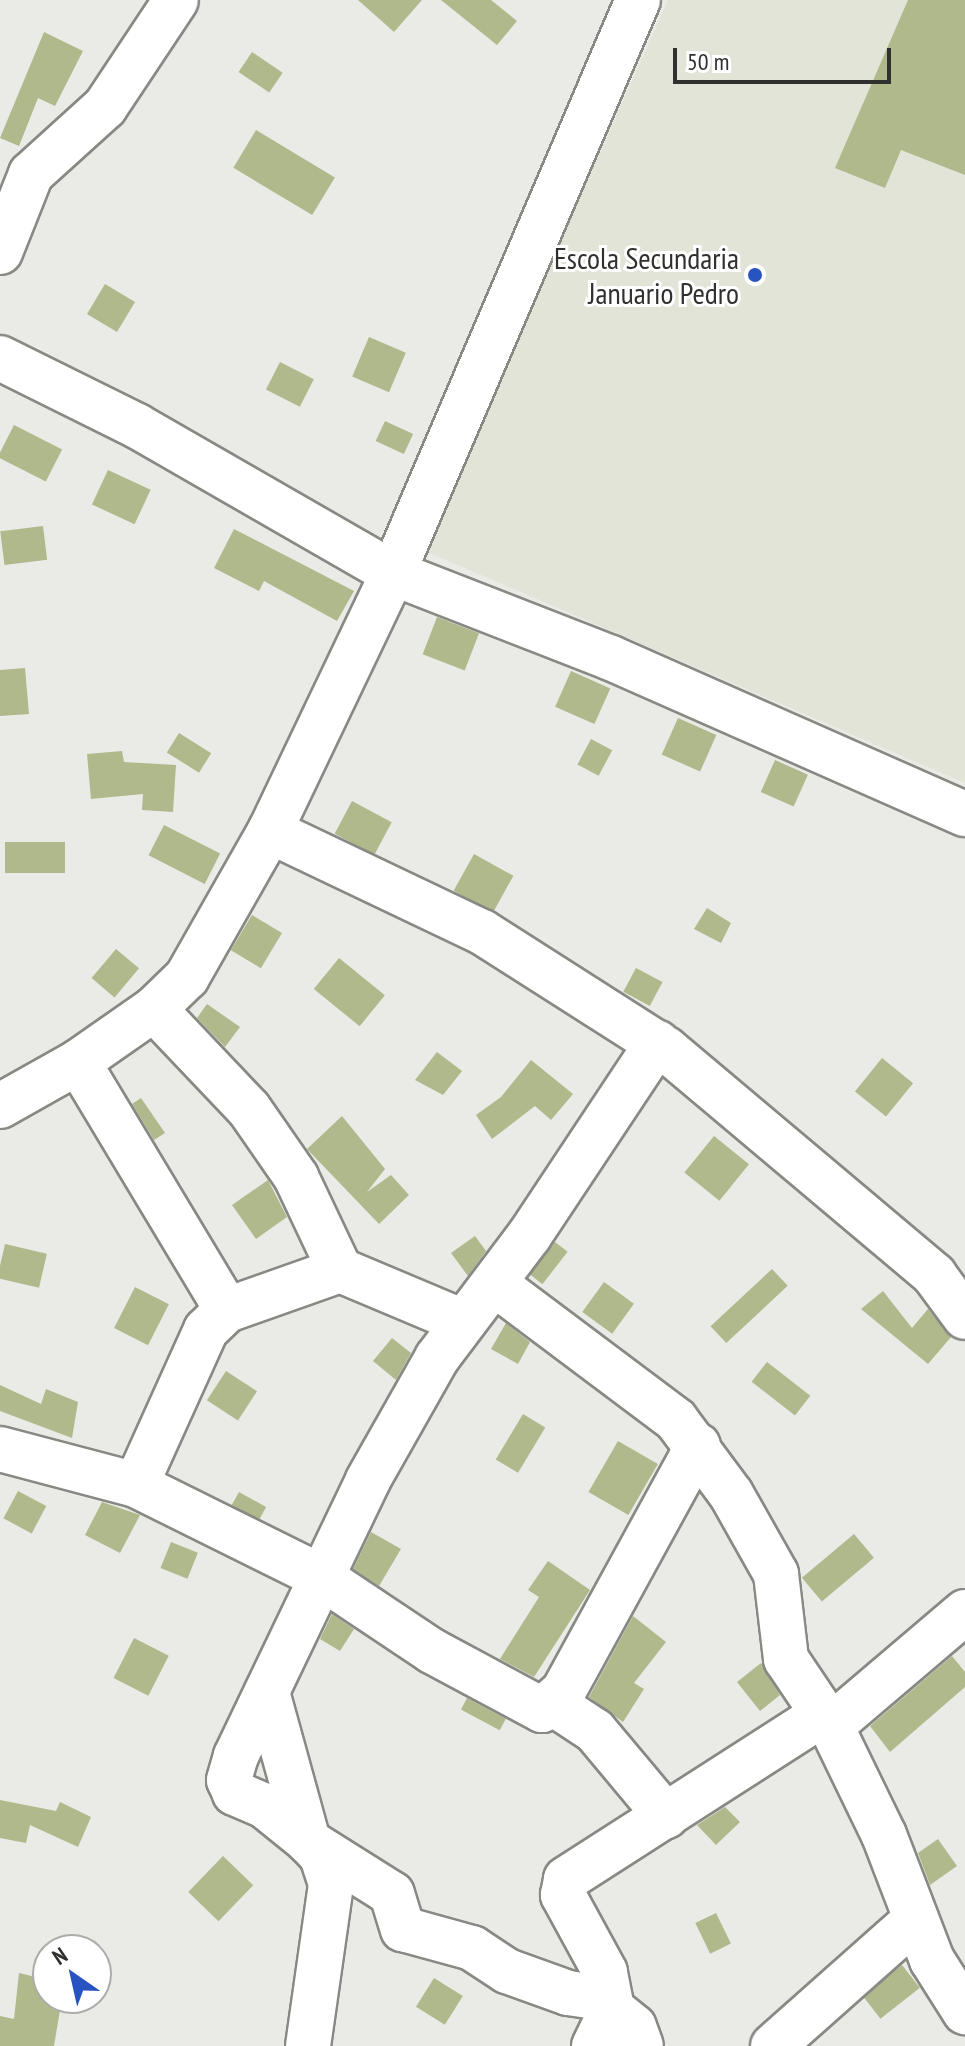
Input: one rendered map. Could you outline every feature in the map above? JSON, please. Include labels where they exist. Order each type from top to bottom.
[{"type":"street","points":[[0,252],[31,174],[105,107],[176,0]]},
{"type":"street","points":[[0,1106],[78,1062],[154,1009],[187,977],[270,831],[393,573],[638,0]]},
{"type":"street","points":[[0,358],[137,426],[393,573],[611,658],[965,814]]},
{"type":"street","points":[[270,831],[482,932],[657,1043],[923,1265],[965,1317]]},
{"type":"street","points":[[154,1009],[249,1109],[296,1177],[340,1270]]},
{"type":"street","points":[[641,2046],[634,2027],[606,2018],[568,1993],[507,1971],[472,1948],[403,1929],[392,1894],[308,1841],[265,1806],[235,1793],[229,1780],[267,1692],[368,1480],[464,1322],[495,1284],[657,1043]]},
{"type":"street","points":[[78,1062],[227,1310]]},
{"type":"street","points":[[136,1485],[206,1330],[227,1310],[289,1283],[340,1270],[464,1322]]},
{"type":"street","points":[[495,1284],[676,1420],[698,1445],[776,1574],[786,1659],[827,1720],[932,1960],[965,2012]]},
{"type":"street","points":[[0,1449],[136,1485],[321,1577],[523,1704],[542,1710],[554,1704],[698,1445]]},
{"type":"street","points":[[606,2018],[583,1924],[563,1895],[566,1879],[827,1720],[965,1612]]},
{"type":"street","points":[[267,1692],[308,1841],[322,1856],[331,1884],[308,2046]]},
{"type":"street","points":[[554,1704],[595,1731],[666,1816]]},
{"type":"street","points":[[773,2046],[916,1919]]},
{"type":"shaded area","name":"Escola Secundaria Januario Pedro","points":[[668,0],[965,0],[965,783],[423,550]]},
{"type":"building","points":[[358,0],[422,0],[394,32]]},
{"type":"building","points":[[441,0],[491,0],[517,21],[497,45]]},
{"type":"building","points":[[908,0],[965,0],[965,175],[901,150],[885,188],[835,168]]},
{"type":"building","points":[[44,32],[83,51],[55,106],[38,98],[19,146],[0,138]]},
{"type":"building","points":[[252,52],[283,73],[269,93],[239,72]]},
{"type":"building","points":[[256,130],[335,177],[312,215],[233,168]]},
{"type":"building","points":[[105,284],[135,302],[117,332],[87,314]]},
{"type":"building","points":[[369,337],[406,353],[389,392],[352,377]]},
{"type":"building","points":[[280,362],[314,379],[300,407],[266,390]]},
{"type":"building","points":[[385,421],[413,434],[404,454],[376,441]]},
{"type":"building","points":[[14,425],[62,450],[46,482],[0,458]]},
{"type":"building","points":[[108,470],[151,490],[135,524],[92,504]]},
{"type":"building","points":[[43,526],[47,560],[4,565],[0,531]]},
{"type":"building","points":[[234,529],[354,591],[337,621],[264,581],[259,591],[214,568]]},
{"type":"building","points":[[437,617],[479,633],[465,670],[423,654]]},
{"type":"building","points":[[25,668],[29,714],[0,716],[0,670]]},
{"type":"building","points":[[571,671],[610,688],[594,724],[555,707]]},
{"type":"building","points":[[678,718],[716,735],[700,772],[662,755]]},
{"type":"building","points":[[179,733],[211,753],[199,773],[167,753]]},
{"type":"building","points":[[591,739],[612,750],[599,776],[577,765]]},
{"type":"building","points":[[122,751],[124,762],[176,765],[173,812],[142,810],[143,794],[91,799],[87,754]]},
{"type":"building","points":[[775,760],[808,775],[794,807],[761,792]]},
{"type":"building","points":[[352,801],[392,822],[374,855],[335,834]]},
{"type":"building","points":[[164,825],[220,854],[205,884],[149,855]]},
{"type":"building","points":[[5,842],[65,842],[65,873],[5,873]]},
{"type":"building","points":[[474,854],[513,876],[493,913],[454,891]]},
{"type":"building","points":[[707,908],[731,923],[721,943],[694,929]]},
{"type":"building","points":[[252,915],[282,933],[261,968],[231,950]]},
{"type":"building","points":[[116,949],[139,968],[115,997],[92,978]]},
{"type":"building","points":[[339,958],[385,995],[360,1026],[314,989]]},
{"type":"building","points":[[636,968],[662,982],[650,1006],[623,992]]},
{"type":"building","points":[[207,1004],[240,1027],[225,1047],[197,1018]]},
{"type":"building","points":[[437,1052],[462,1071],[443,1095],[415,1080]]},
{"type":"building","points":[[882,1058],[913,1083],[886,1117],[855,1091]]},
{"type":"building","points":[[531,1060],[573,1094],[551,1120],[535,1106],[492,1139],[476,1115],[501,1097]]},
{"type":"building","points":[[141,1098],[165,1133],[154,1140],[132,1104]]},
{"type":"building","points":[[342,1116],[385,1169],[367,1192],[391,1175],[409,1195],[379,1224],[307,1149]]},
{"type":"building","points":[[714,1136],[749,1164],[719,1201],[684,1173]]},
{"type":"building","points":[[268,1180],[287,1217],[256,1239],[232,1205]]},
{"type":"building","points":[[475,1236],[486,1251],[468,1276],[451,1253]]},
{"type":"building","points":[[555,1242],[568,1252],[542,1284],[530,1274]]},
{"type":"building","points":[[5,1244],[47,1254],[39,1288],[0,1279]]},
{"type":"building","points":[[772,1269],[788,1286],[726,1343],[711,1326]]},
{"type":"building","points":[[604,1282],[634,1304],[612,1334],[582,1312]]},
{"type":"building","points":[[135,1287],[169,1304],[148,1345],[114,1328]]},
{"type":"building","points":[[883,1291],[912,1328],[928,1309],[951,1337],[928,1364],[861,1309]]},
{"type":"building","points":[[506,1323],[530,1342],[518,1364],[491,1349]]},
{"type":"building","points":[[392,1338],[411,1353],[396,1380],[373,1361]]},
{"type":"building","points":[[767,1362],[810,1396],[795,1416],[752,1382]]},
{"type":"building","points":[[226,1371],[257,1391],[238,1421],[207,1400]]},
{"type":"building","points":[[0,1385],[41,1404],[46,1389],[78,1402],[72,1438],[0,1411]]},
{"type":"building","points":[[523,1414],[545,1427],[518,1473],[496,1459]]},
{"type":"building","points":[[618,1441],[658,1464],[628,1515],[588,1492]]},
{"type":"building","points":[[18,1491],[46,1506],[32,1533],[3,1518]]},
{"type":"building","points":[[239,1492],[266,1507],[259,1520],[232,1505]]},
{"type":"building","points":[[102,1502],[140,1515],[120,1553],[85,1535]]},
{"type":"building","points":[[371,1532],[401,1549],[379,1586],[353,1569]]},
{"type":"building","points":[[854,1534],[874,1558],[822,1601],[802,1578]]},
{"type":"building","points":[[171,1542],[198,1553],[187,1579],[161,1568]]},
{"type":"building","points":[[548,1561],[590,1590],[534,1677],[500,1659],[539,1597],[528,1590]]},
{"type":"building","points":[[332,1614],[354,1629],[340,1651],[320,1639]]},
{"type":"building","points":[[633,1616],[666,1642],[634,1683],[644,1689],[623,1722],[589,1697]]},
{"type":"building","points":[[134,1638],[169,1656],[148,1696],[114,1678]]},
{"type":"building","points":[[952,1656],[965,1672],[965,1687],[890,1752],[870,1726]]},
{"type":"building","points":[[761,1663],[780,1695],[760,1711],[737,1682]]},
{"type":"building","points":[[467,1698],[506,1719],[500,1730],[461,1709]]},
{"type":"building","points":[[0,1800],[56,1811],[60,1802],[91,1817],[78,1847],[30,1825],[26,1843],[0,1838]]},
{"type":"building","points":[[725,1807],[740,1822],[716,1845],[697,1825]]},
{"type":"building","points":[[938,1839],[957,1866],[930,1885],[918,1853]]},
{"type":"building","points":[[223,1856],[253,1885],[218,1921],[188,1892]]},
{"type":"building","points":[[716,1913],[731,1944],[710,1954],[695,1923]]},
{"type":"building","points":[[902,1965],[920,1988],[880,2019],[863,1996]]},
{"type":"building","points":[[19,1973],[32,1976],[32,2014],[59,2014],[54,2046],[0,2046],[0,2016],[14,2019]]},
{"type":"building","points":[[434,1978],[463,1996],[445,2025],[416,2007]]},
{"type":"place","name":"Escola Secundaria Januario Pedro","points":[[755,275]]}]
